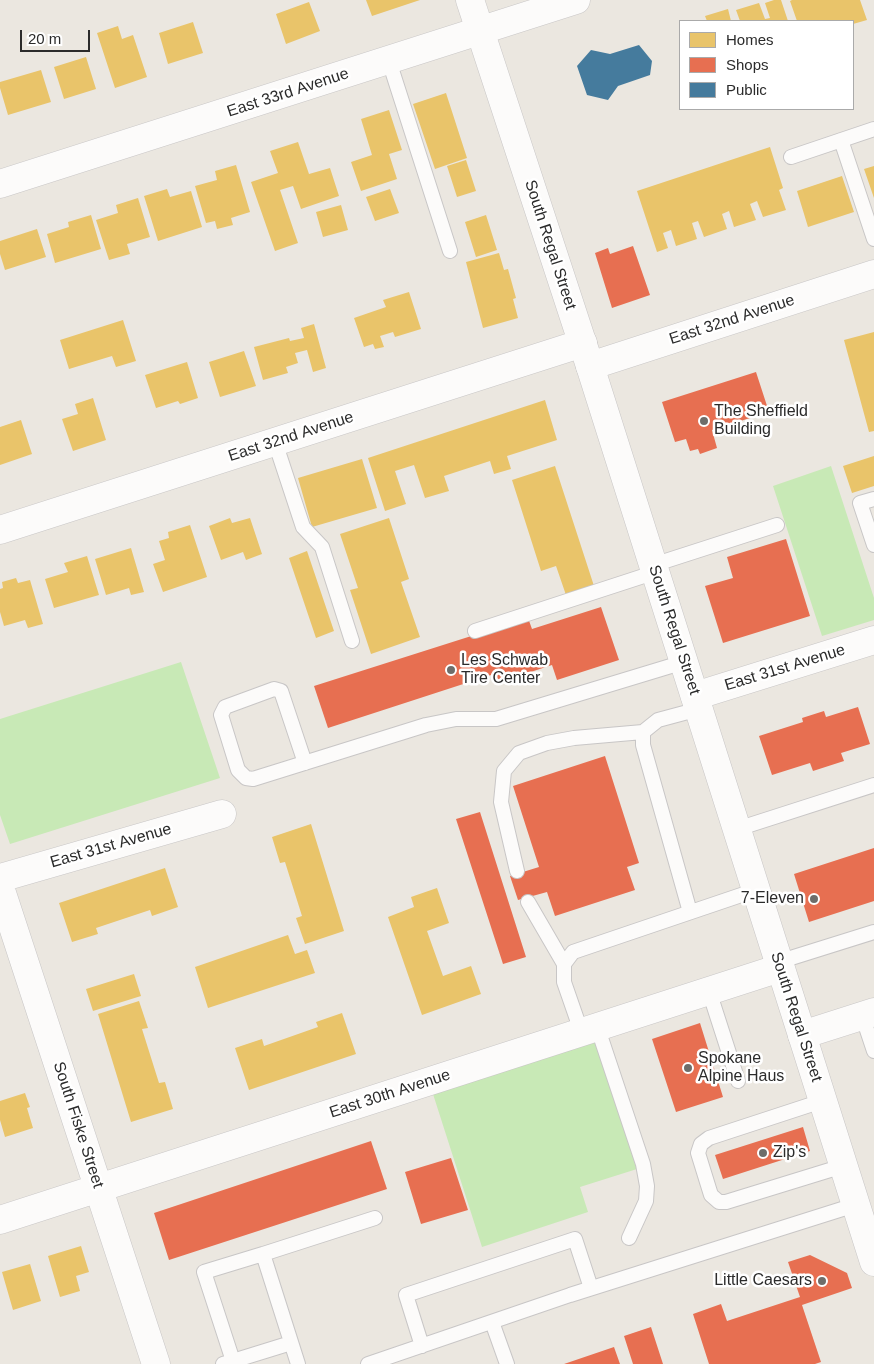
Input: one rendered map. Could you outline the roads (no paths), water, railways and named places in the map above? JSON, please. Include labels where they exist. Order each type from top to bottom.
[{"type":"street","name":"South Regal Street","points":[[470,0],[586,354],[843,1166],[863,1210],[874,1262]]},
{"type":"street","name":"East 33rd Avenue","points":[[0,184],[390,61],[576,0]]},
{"type":"street","name":"East 32nd Avenue","points":[[0,530],[276,442],[874,274]]},
{"type":"street","name":"East 31st Avenue","points":[[697,703],[874,640]]},
{"type":"street","name":"East 31st Avenue","points":[[0,878],[222,814]]},
{"type":"street","name":"South Fiske Street","points":[[0,887],[156,1364]]},
{"type":"street","name":"East 30th Avenue","points":[[0,1220],[708,991],[779,965]]},
{"type":"street","points":[[802,1035],[868,1014]]},
{"type":"lane","points":[[390,61],[450,251]]},
{"type":"lane","points":[[791,157],[874,129]]},
{"type":"lane","points":[[841,140],[874,239]]},
{"type":"lane","points":[[276,442],[303,527],[322,547],[352,641]]},
{"type":"lane","points":[[874,499],[860,503],[874,545]]},
{"type":"lane","points":[[475,631],[777,525]]},
{"type":"lane","points":[[305,763],[281,691],[274,689],[225,707],[221,715],[238,770],[246,778],[253,779],[305,763],[426,725],[456,719],[496,719],[684,662]]},
{"type":"lane","points":[[517,871],[501,802],[504,771],[518,752],[547,743],[574,738],[644,732],[658,720],[697,703]]},
{"type":"lane","points":[[644,732],[643,745],[690,912]]},
{"type":"lane","points":[[737,829],[874,785]]},
{"type":"lane","points":[[564,964],[573,952],[756,890]]},
{"type":"lane","points":[[528,902],[564,964],[564,982],[589,1029],[643,1164],[647,1186],[646,1201],[629,1238]]},
{"type":"lane","points":[[779,965],[874,932]]},
{"type":"lane","points":[[708,991],[738,1081]]},
{"type":"lane","points":[[868,1014],[874,1051]]},
{"type":"lane","points":[[822,1101],[709,1138],[701,1144],[698,1153],[711,1195],[719,1202],[726,1202],[843,1166]]},
{"type":"lane","points":[[368,1364],[591,1288],[863,1210]]},
{"type":"lane","points":[[291,1343],[228,1362],[204,1272],[375,1218]]},
{"type":"lane","points":[[422,1346],[406,1295],[575,1239],[591,1288]]},
{"type":"lane","points":[[263,1254],[298,1364]]},
{"type":"lane","points":[[492,1322],[507,1364]]},
{"type":"place","name":"The Sheffield Building","points":[[704,421]]},
{"type":"place","name":"Les Schwab Tire Center","points":[[451,670]]},
{"type":"place","name":"7-Eleven","points":[[814,899]]},
{"type":"place","name":"Spokane Alpine Haus","points":[[688,1068]]},
{"type":"place","name":"Zip's","points":[[763,1153]]},
{"type":"place","name":"Little Caesars","points":[[822,1281]]}]
